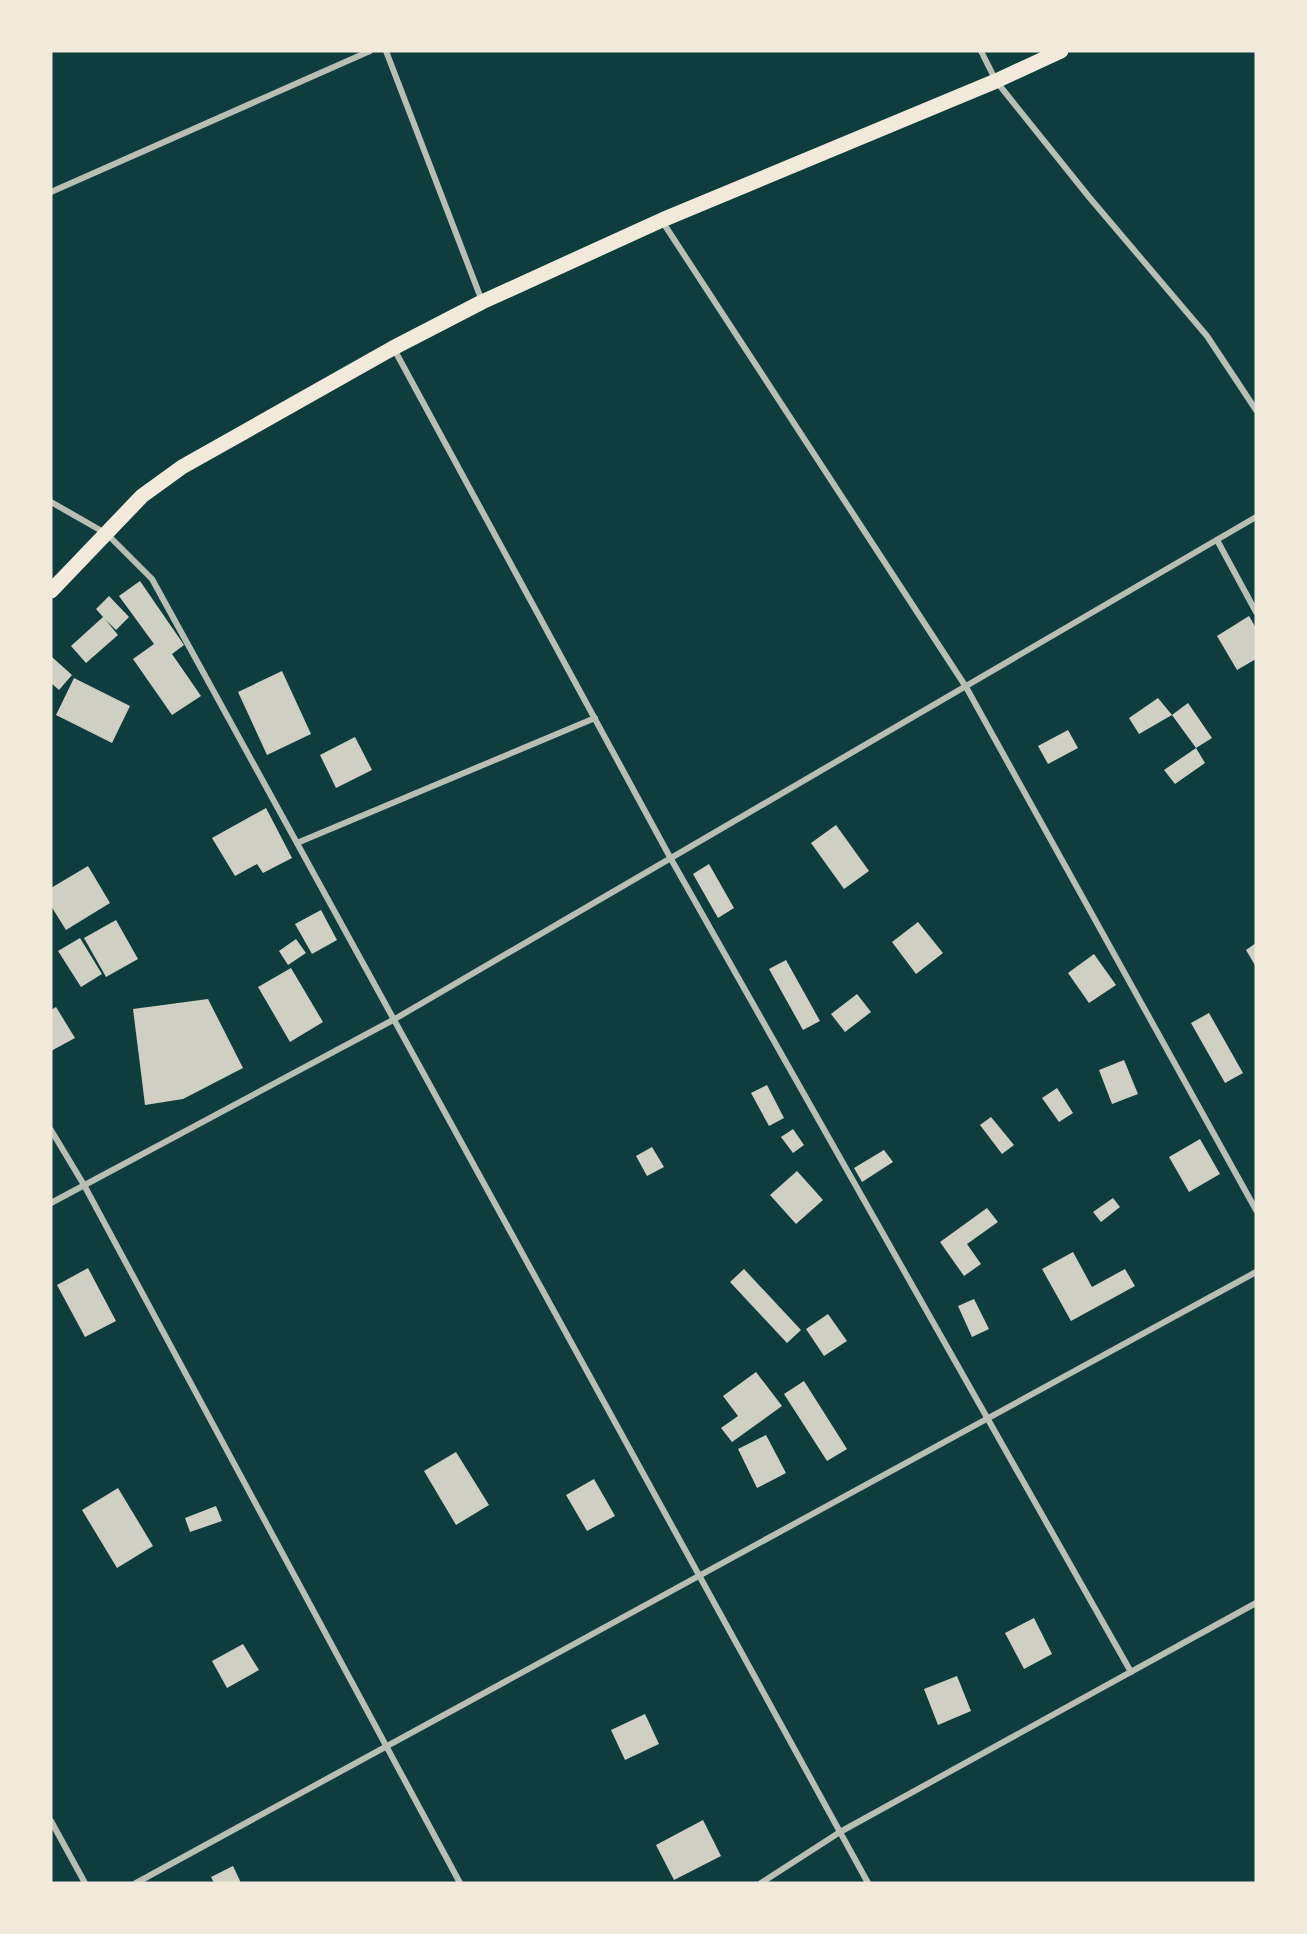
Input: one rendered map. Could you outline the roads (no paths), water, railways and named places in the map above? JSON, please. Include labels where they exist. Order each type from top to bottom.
[{"type":"main road","points":[[51,591],[142,496],[182,467],[393,348],[482,302],[662,220],[996,81],[1061,51]]},
{"type":"street","points":[[51,192],[370,51]]},
{"type":"street","points":[[386,51],[482,302]]},
{"type":"street","points":[[981,51],[996,81],[1207,336],[1256,410]]},
{"type":"street","points":[[662,220],[966,687],[1256,1210]]},
{"type":"street","points":[[393,348],[671,859],[1131,1672]]},
{"type":"street","points":[[51,502],[107,534],[152,579],[868,1883]]},
{"type":"street","points":[[51,1203],[393,1020],[1256,517]]},
{"type":"street","points":[[1217,540],[1256,612]]},
{"type":"street","points":[[297,843],[595,718]]},
{"type":"street","points":[[51,1130],[84,1185],[460,1883]]},
{"type":"street","points":[[136,1883],[1256,1272]]},
{"type":"street","points":[[761,1883],[840,1832],[1256,1603]]},
{"type":"street","points":[[51,1821],[85,1883]]}]
